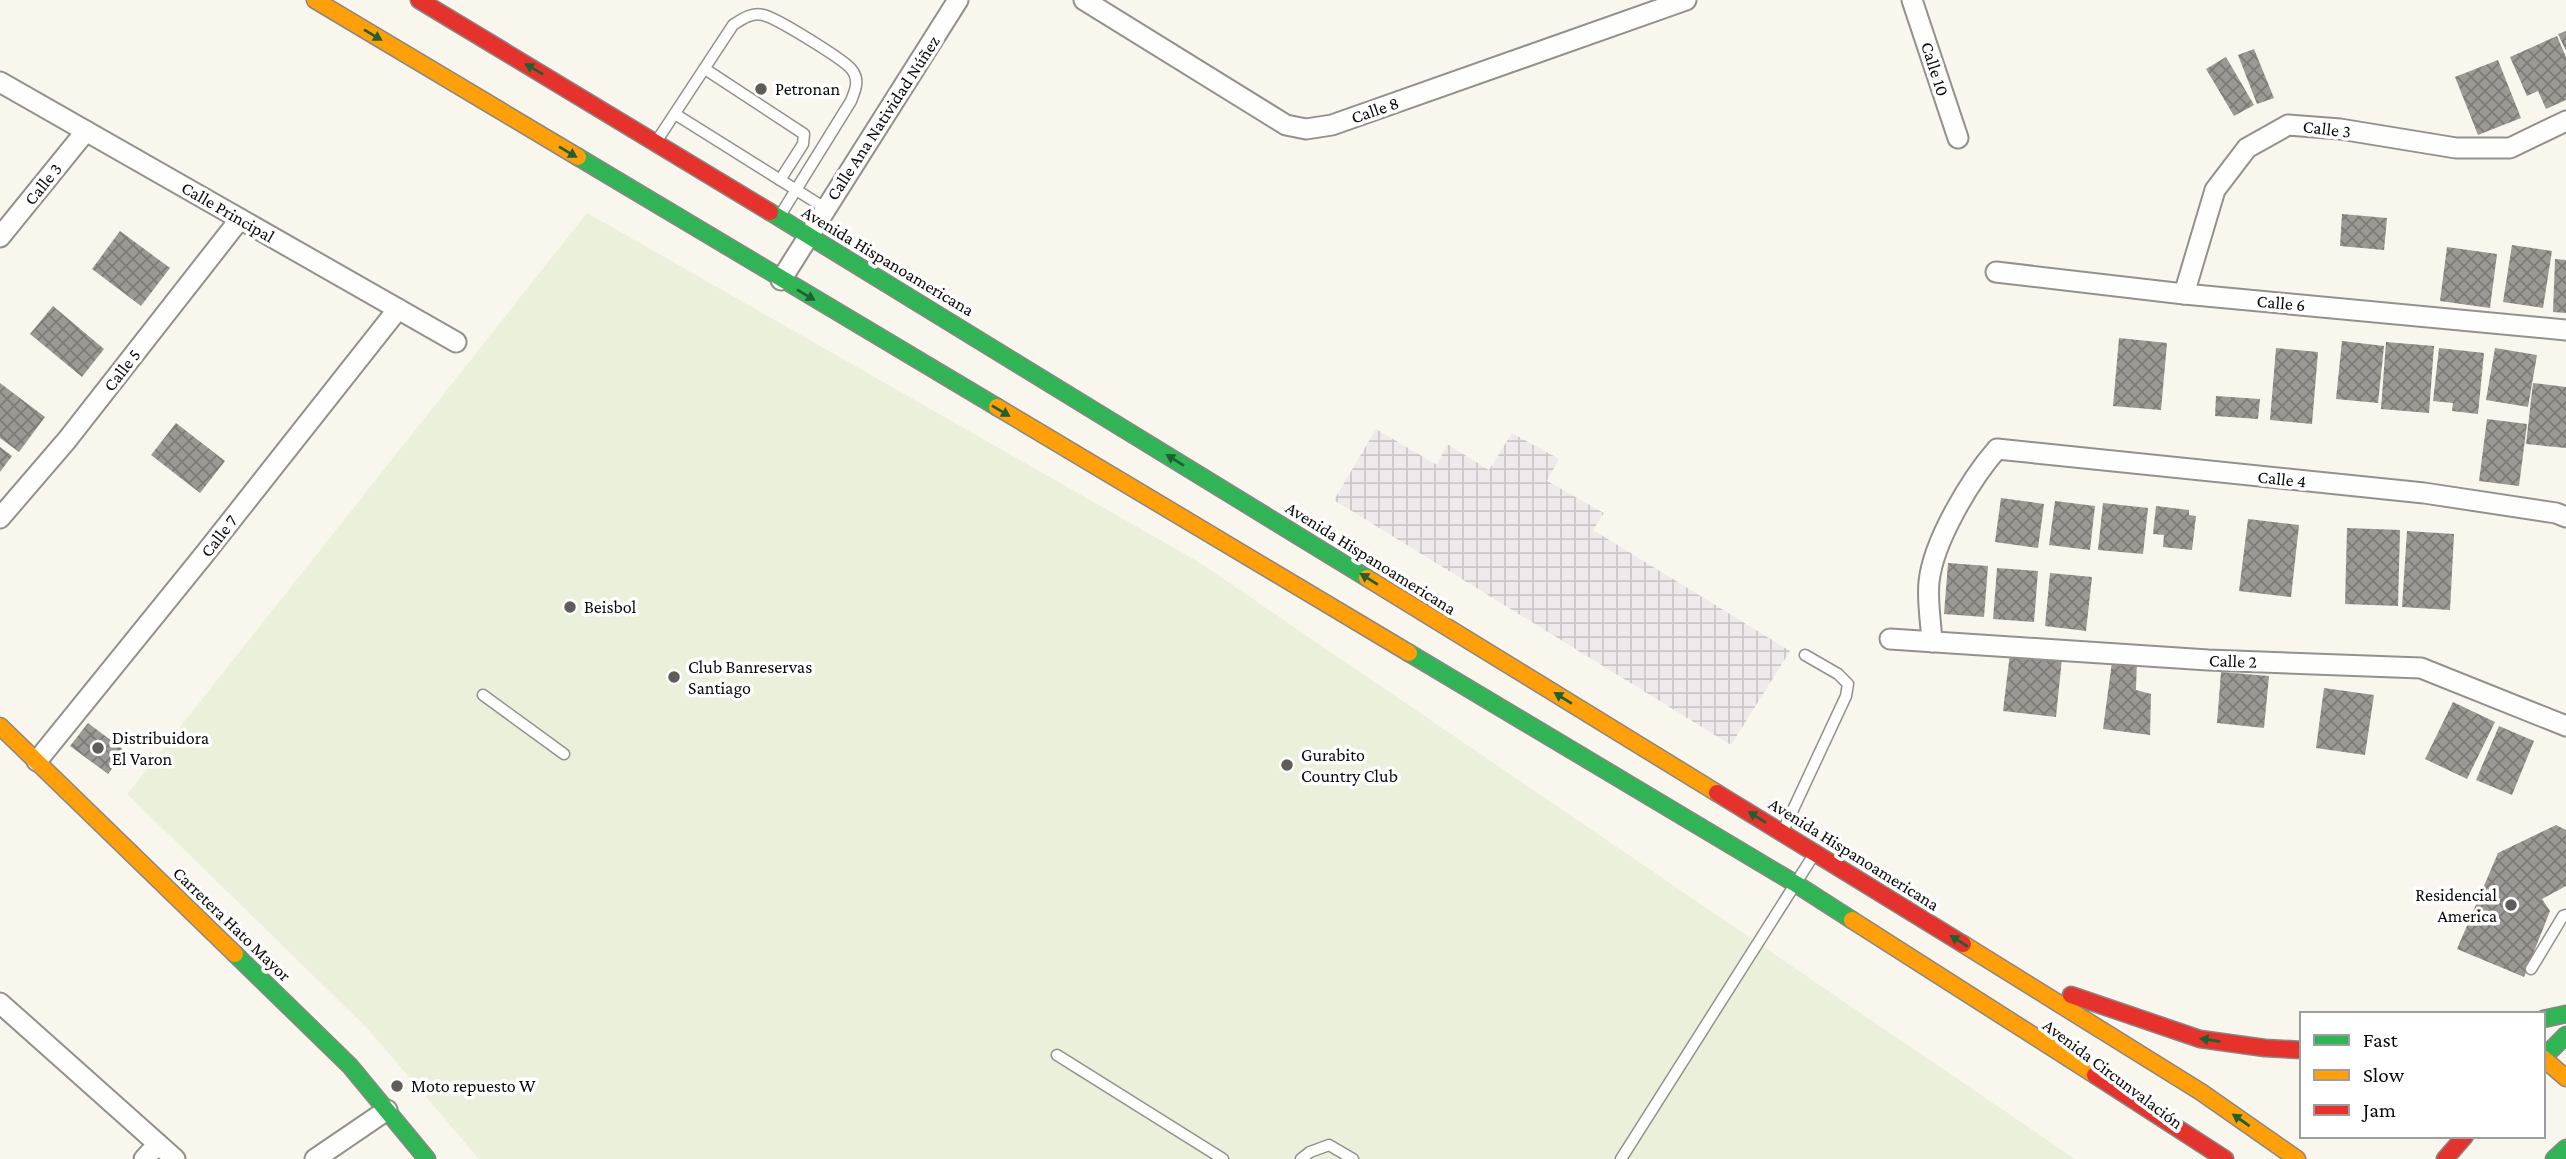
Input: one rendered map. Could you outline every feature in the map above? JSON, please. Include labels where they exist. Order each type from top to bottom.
[{"type":"main road","points":[[315,0],[1796,884],[2225,1159]]},
{"type":"main road","name":"Avenida Hispanoamericana","points":[[419,0],[808,235],[2017,977],[2201,1092],[2297,1159]]},
{"type":"main road","name":"Carretera Hato Mayor","points":[[0,726],[350,1066],[427,1159]]},
{"type":"main road","points":[[2017,977],[2200,1039],[2300,1050]]},
{"type":"main road","points":[[2545,1019],[2566,1014]]},
{"type":"main road","name":"Avenida Circunvalación","points":[[2009,1020],[2183,1151]]},
{"type":"main road","points":[[2545,1056],[2566,1035]]},
{"type":"main road","points":[[2545,1060],[2566,1078]]},
{"type":"main road","points":[[2445,1159],[2463,1138]]},
{"type":"main road","points":[[2554,1159],[2566,1148]]},
{"type":"street","name":"Calle Ana Natividad Núñez","points":[[781,280],[958,0]]},
{"type":"street","name":"Calle 8","points":[[1084,0],[1286,125],[1306,130],[1332,125],[1686,0]]},
{"type":"street","name":"Calle 10","points":[[1912,0],[1958,138]]},
{"type":"street","name":"Calle Principal","points":[[0,82],[456,342]]},
{"type":"street","name":"Calle 3","points":[[2184,294],[2215,190],[2247,148],[2288,125],[2340,129],[2470,148],[2510,148],[2566,121]]},
{"type":"street","name":"Calle 3","points":[[0,237],[86,131]]},
{"type":"street","name":"Calle 5","points":[[0,518],[67,440],[240,219]]},
{"type":"street","name":"Calle 6","points":[[1996,272],[2184,294],[2566,330]]},
{"type":"street","name":"Calle 7","points":[[37,761],[398,309]]},
{"type":"street","name":"Calle 4","points":[[1932,642],[1928,583],[1936,548],[1976,474],[1997,449],[2424,493],[2556,513],[2566,517]]},
{"type":"street","name":"Calle 2","points":[[1890,639],[2208,660],[2421,668],[2564,722]]},
{"type":"street","points":[[0,1003],[175,1159]]},
{"type":"street","points":[[315,1159],[387,1110]]},
{"type":"street","points":[[144,1159],[158,1144]]},
{"type":"lane","points":[[656,143],[733,25],[744,17],[763,15],[774,19],[852,70],[856,80],[856,90],[851,101],[779,218]]},
{"type":"lane","points":[[705,69],[804,134],[805,141],[780,180]]},
{"type":"lane","points":[[675,114],[825,208]]},
{"type":"lane","points":[[1782,832],[1846,696],[1847,684],[1838,674],[1805,655]]},
{"type":"lane","points":[[483,695],[564,754]]},
{"type":"lane","points":[[1621,1159],[1815,853]]},
{"type":"lane","points":[[2531,969],[2566,915]]},
{"type":"lane","points":[[1057,1055],[1223,1159]]},
{"type":"lane","points":[[1301,1159],[1329,1144],[1353,1159]]},
{"type":"shaded area","points":[[1376,429],[1437,465],[1447,444],[1489,470],[1512,433],[1559,459],[1547,481],[1604,513],[1593,530],[1790,651],[1731,745],[1334,500]]},
{"type":"green space","name":"Club Banreservas Santiago","points":[[587,213],[1197,561],[2075,1159],[479,1159],[367,1028],[127,794]]},
{"type":"building","points":[[2566,31],[2566,51],[2558,34]]},
{"type":"building","points":[[2557,36],[2566,57],[2566,100],[2546,109],[2538,91],[2527,96],[2510,57]]},
{"type":"building","points":[[2254,49],[2274,98],[2257,104],[2238,55]]},
{"type":"building","points":[[2226,57],[2254,105],[2234,116],[2206,69]]},
{"type":"building","points":[[2498,60],[2521,118],[2478,135],[2455,77]]},
{"type":"building","points":[[2342,214],[2387,218],[2384,250],[2340,246]]},
{"type":"building","points":[[120,231],[170,268],[141,306],[92,269]]},
{"type":"building","points":[[2512,245],[2552,251],[2543,308],[2503,302]]},
{"type":"building","points":[[2447,247],[2497,254],[2490,308],[2440,301]]},
{"type":"building","points":[[2555,259],[2566,260],[2566,313],[2553,312]]},
{"type":"building","points":[[53,306],[104,349],[82,377],[30,334]]},
{"type":"building","points":[[2119,338],[2167,343],[2161,410],[2113,406]]},
{"type":"building","points":[[2342,341],[2384,346],[2378,403],[2336,399]]},
{"type":"building","points":[[2386,342],[2434,346],[2429,413],[2381,409]]},
{"type":"building","points":[[2276,348],[2318,352],[2312,424],[2270,420]]},
{"type":"building","points":[[2439,348],[2484,353],[2478,414],[2452,411],[2453,403],[2433,401]]},
{"type":"building","points":[[2495,348],[2537,355],[2528,407],[2486,400]]},
{"type":"building","points":[[0,383],[45,417],[19,452],[0,438]]},
{"type":"building","points":[[2533,383],[2566,387],[2566,448],[2526,444]]},
{"type":"building","points":[[2216,396],[2260,399],[2258,419],[2215,416]]},
{"type":"building","points":[[2487,419],[2527,424],[2519,486],[2479,481]]},
{"type":"building","points":[[176,423],[225,461],[200,493],[151,455]]},
{"type":"building","points":[[0,447],[12,456],[0,472]]},
{"type":"building","points":[[2001,498],[2044,504],[2038,548],[1995,542]]},
{"type":"building","points":[[2055,501],[2095,506],[2090,550],[2049,545]]},
{"type":"building","points":[[2103,503],[2148,508],[2143,554],[2098,550]]},
{"type":"building","points":[[2156,506],[2189,510],[2189,515],[2196,516],[2192,550],[2163,547],[2164,535],[2153,534]]},
{"type":"building","points":[[2248,519],[2299,525],[2291,597],[2239,591]]},
{"type":"building","points":[[2347,528],[2400,530],[2398,606],[2345,604]]},
{"type":"building","points":[[2407,531],[2454,534],[2450,610],[2402,607]]},
{"type":"building","points":[[1948,563],[1988,566],[1984,617],[1944,614]]},
{"type":"building","points":[[1997,568],[2038,571],[2034,622],[1993,619]]},
{"type":"building","points":[[2050,573],[2092,577],[2086,631],[2045,626]]},
{"type":"building","points":[[2010,653],[2062,658],[2056,717],[2003,711]]},
{"type":"building","points":[[2137,659],[2136,690],[2151,694],[2150,735],[2103,729],[2112,662]]},
{"type":"building","points":[[2221,672],[2269,676],[2264,728],[2217,723]]},
{"type":"building","points":[[2324,688],[2374,695],[2365,755],[2316,748]]},
{"type":"building","points":[[2453,702],[2495,722],[2467,779],[2425,759]]},
{"type":"building","name":"Distribuidora El Varon","points":[[88,723],[125,751],[108,774],[70,746]]},
{"type":"building","points":[[2499,726],[2534,741],[2512,795],[2476,780]]},
{"type":"building","name":"Residencial America","points":[[2556,825],[2566,830],[2566,886],[2542,899],[2550,911],[2524,977],[2457,949],[2498,853]]},
{"type":"traffic: fast","points":[[578,157],[997,407]]},
{"type":"traffic: fast","points":[[770,212],[1367,578]]},
{"type":"traffic: fast","points":[[1409,653],[1852,920]]},
{"type":"traffic: fast","points":[[235,954],[350,1066],[427,1159]]},
{"type":"traffic: fast","points":[[2545,1019],[2566,1014]]},
{"type":"traffic: fast","points":[[2545,1056],[2566,1035]]},
{"type":"traffic: fast","points":[[2554,1159],[2566,1148]]},
{"type":"traffic: slow","points":[[315,0],[578,157]]},
{"type":"traffic: slow","points":[[997,407],[1409,653]]},
{"type":"traffic: slow","points":[[1367,578],[1717,793]]},
{"type":"traffic: slow","points":[[0,726],[235,954]]},
{"type":"traffic: slow","points":[[1852,920],[2095,1075]]},
{"type":"traffic: slow","points":[[1963,944],[2201,1092],[2297,1159]]},
{"type":"traffic: slow","points":[[2545,1060],[2566,1078]]},
{"type":"traffic: jam","points":[[419,0],[770,212]]},
{"type":"traffic: jam","points":[[1717,793],[1963,944]]},
{"type":"traffic: jam","points":[[2071,995],[2200,1039],[2300,1050]]},
{"type":"traffic: jam","points":[[2095,1075],[2225,1159]]},
{"type":"traffic: jam","points":[[2445,1159],[2463,1138]]},
{"type":"place","name":"Petronan","points":[[761,89]]},
{"type":"place","name":"Beisbol","points":[[570,607]]},
{"type":"place","name":"Club Banreservas Santiago","points":[[674,677]]},
{"type":"place","name":"Distribuidora El Varon","points":[[98,748]]},
{"type":"place","name":"Gurabito Country Club","points":[[1287,765]]},
{"type":"place","name":"Residencial America","points":[[2511,905]]},
{"type":"place","name":"Moto repuesto W","points":[[397,1086]]}]
